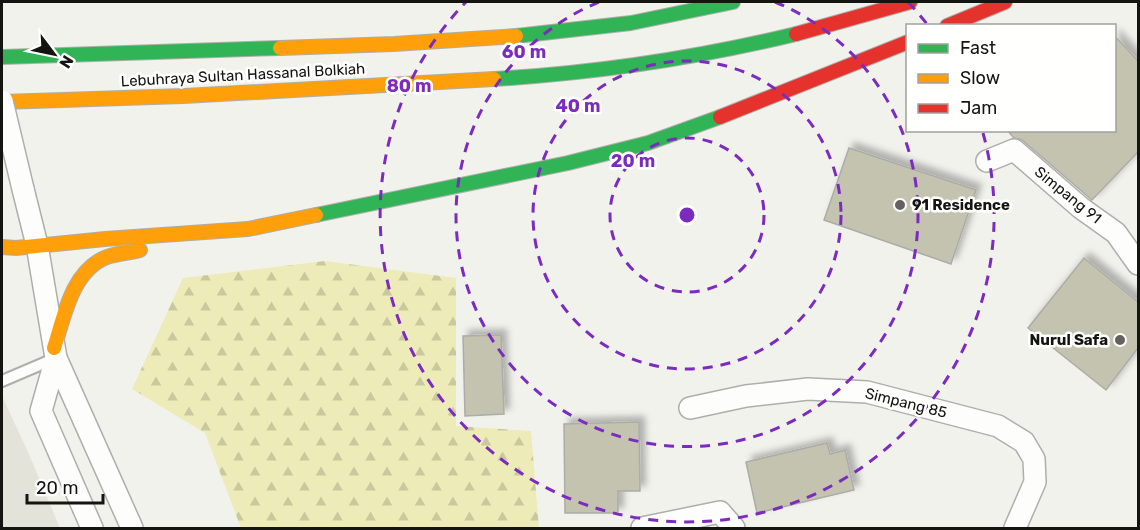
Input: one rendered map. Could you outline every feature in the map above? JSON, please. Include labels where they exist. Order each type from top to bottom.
[{"type":"highway","name":"Lebuhraya Sultan Hassanal Bolkiah","points":[[2,57],[394,44],[515,36],[631,23],[733,2]]},
{"type":"highway","name":"Lebuhraya Sultan Hassanal Bolkiah","points":[[2,101],[281,91],[479,80],[610,68],[748,45],[862,18],[910,2]]},
{"type":"highway","points":[[952,24],[1005,2]]},
{"type":"highway","points":[[55,353],[72,294],[81,278],[93,265],[106,257],[568,163],[648,143],[779,95],[906,43]]},
{"type":"highway","points":[[2,247],[16,248],[248,229]]},
{"type":"street","points":[[2,101],[36,245],[55,353],[132,528]]},
{"type":"street","name":"Simpang 91","points":[[987,161],[1014,150],[1081,208],[1116,233],[1138,264]]},
{"type":"street","points":[[55,353],[41,411],[92,528]]},
{"type":"street","name":"Simpang 85","points":[[690,408],[746,396],[808,389],[867,392],[998,426],[1024,442],[1034,459],[1035,482],[1016,528]]},
{"type":"street","points":[[642,528],[720,512],[734,528]]},
{"type":"lane","points":[[2,381],[55,353]]},
{"type":"shaded area","points":[[2,396],[28,452],[60,528],[2,528]]},
{"type":"green space","points":[[325,261],[456,278],[456,426],[531,431],[539,528],[241,528],[205,433],[132,389],[183,278]]},
{"type":"building","points":[[1116,37],[1138,61],[1138,152],[1092,200],[1022,140],[1014,138],[1009,132],[1116,132]]},
{"type":"building","name":"91 Residence","points":[[849,148],[976,190],[951,264],[824,220]]},
{"type":"building","points":[[1084,258],[1138,302],[1138,348],[1106,390],[1028,328]]},
{"type":"building","points":[[501,335],[504,414],[465,416],[463,336]]},
{"type":"building","points":[[639,422],[640,491],[618,491],[618,513],[565,513],[564,424]]},
{"type":"building","points":[[827,443],[830,454],[845,450],[854,490],[757,513],[746,462]]},
{"type":"traffic: fast","points":[[516,36],[631,23],[733,2]]},
{"type":"traffic: fast","points":[[494,79],[570,73],[646,63],[796,34]]},
{"type":"traffic: fast","points":[[2,57],[280,48]]},
{"type":"traffic: fast","points":[[316,215],[568,163],[648,143],[720,117]]},
{"type":"traffic: slow","points":[[280,48],[516,36]]},
{"type":"traffic: slow","points":[[2,102],[184,96],[494,79]]},
{"type":"traffic: slow","points":[[2,247],[16,248],[248,229],[316,215]]},
{"type":"traffic: slow","points":[[54,348],[71,296],[85,272],[95,263],[107,257],[140,250]]},
{"type":"traffic: jam","points":[[796,34],[910,2]]},
{"type":"traffic: jam","points":[[952,24],[1005,2]]},
{"type":"traffic: jam","points":[[720,117],[906,43]]},
{"type":"place","name":"91 Residence","points":[[900,205]]},
{"type":"place","name":"Nurul Safa","points":[[1120,340]]}]
